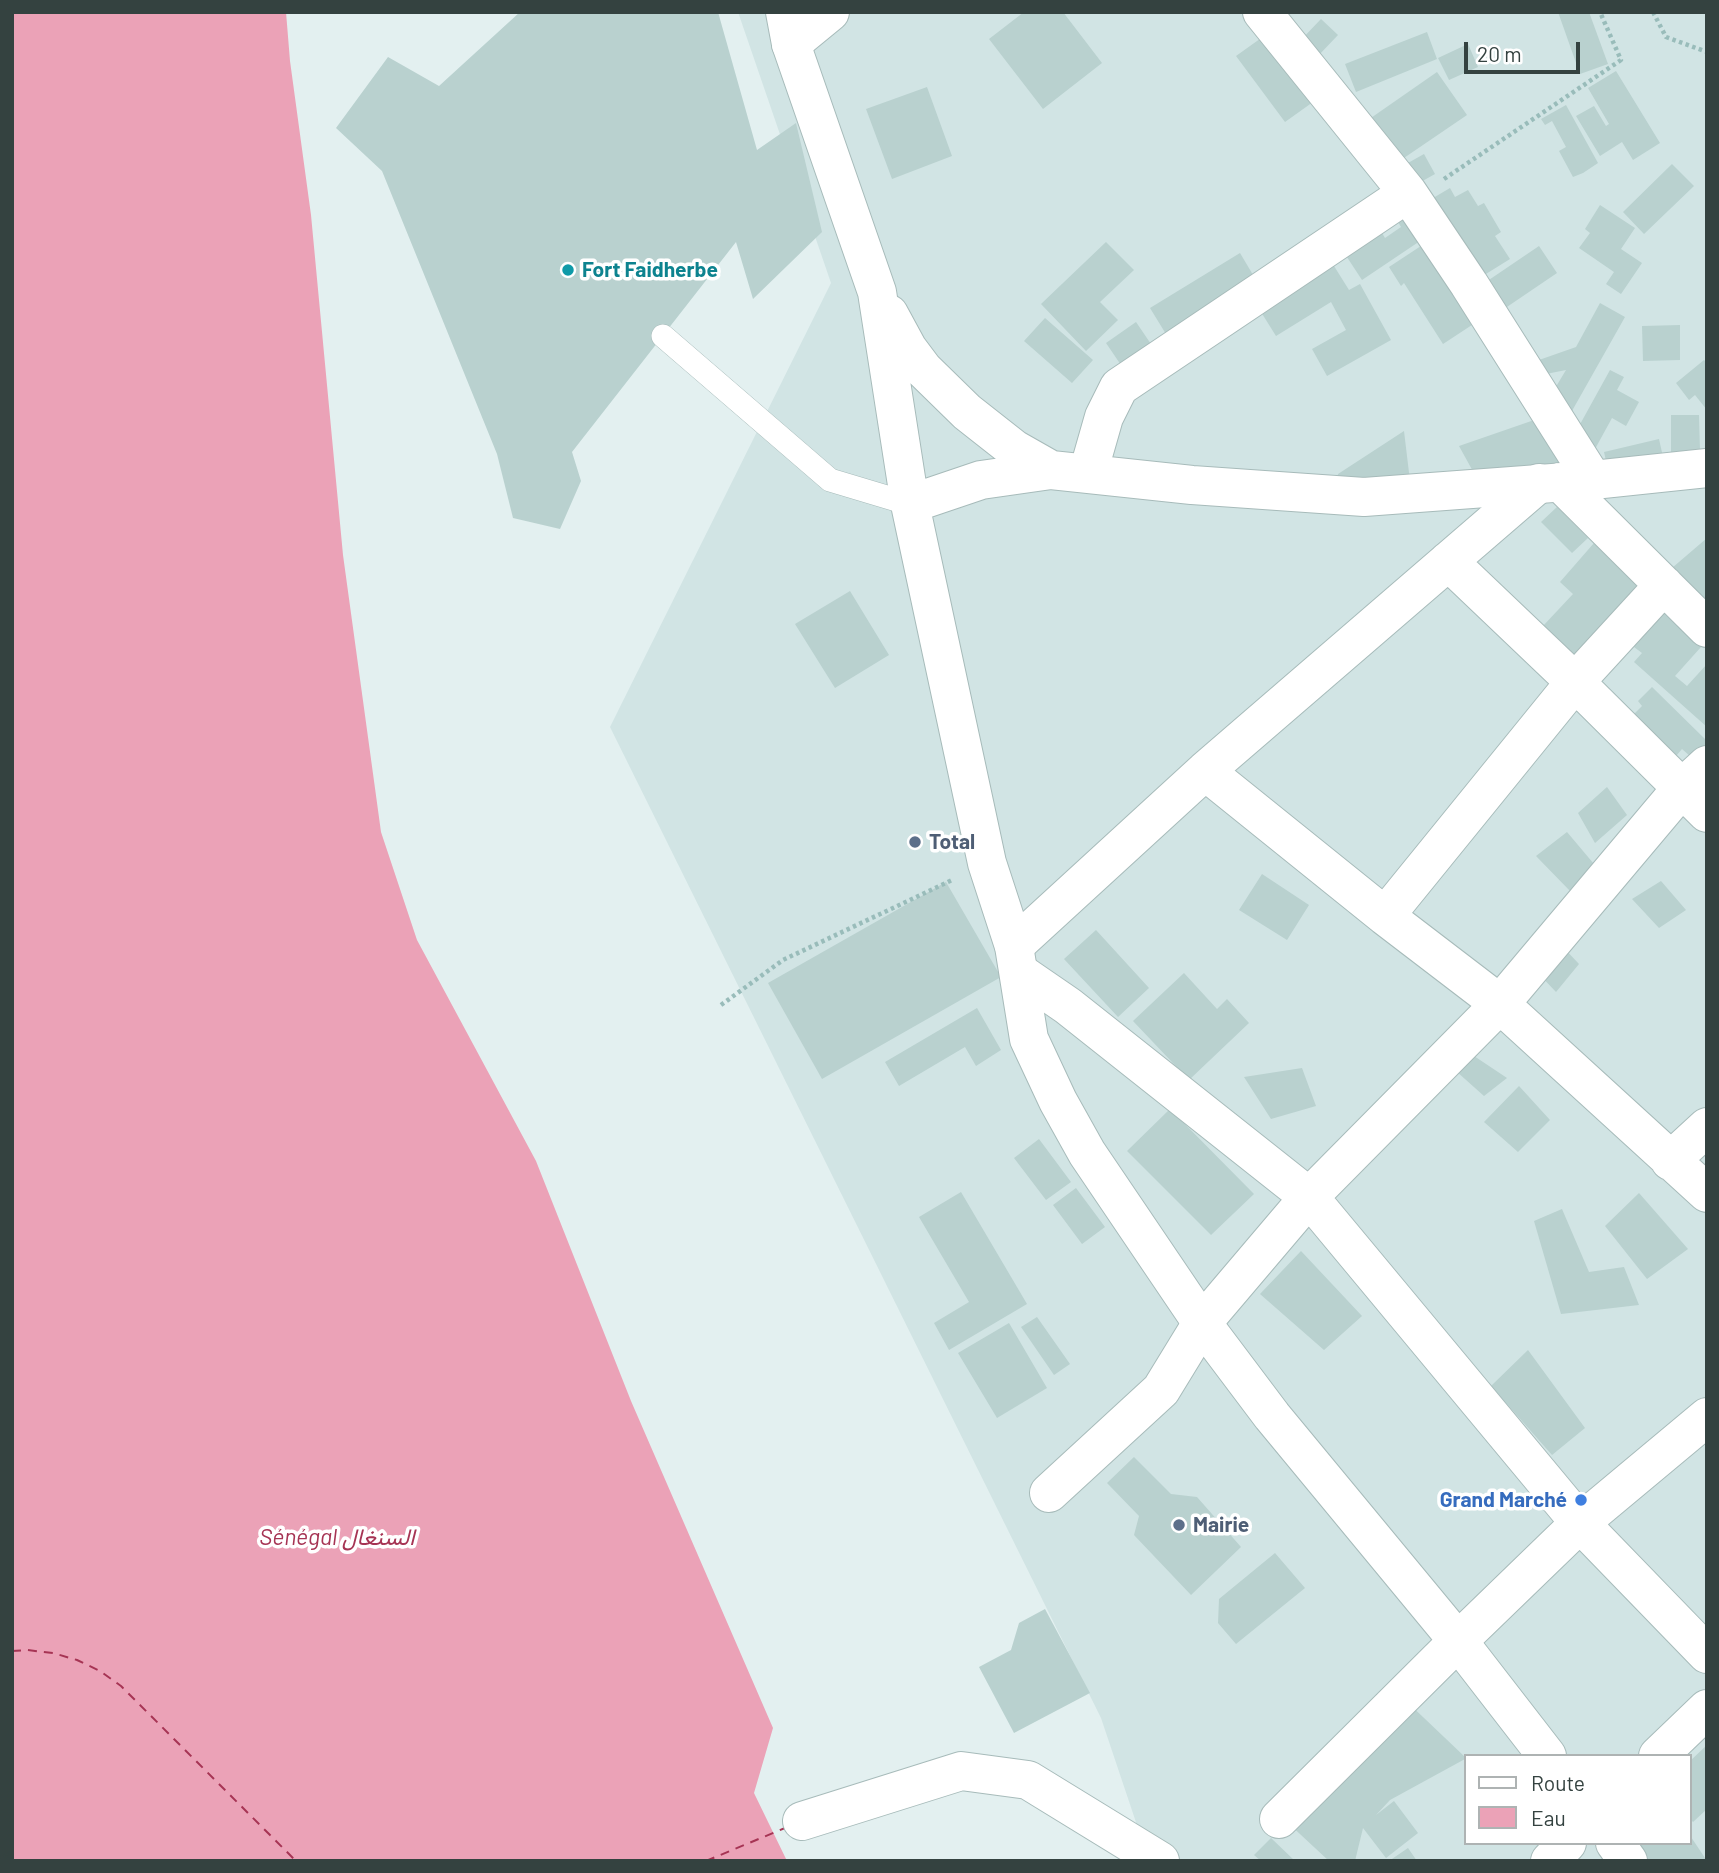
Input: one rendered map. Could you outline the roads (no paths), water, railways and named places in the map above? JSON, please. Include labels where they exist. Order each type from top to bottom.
[{"type":"street","points":[[830,12],[788,28],[877,292],[911,503],[987,863],[1017,960],[1029,1039],[1058,1101],[1087,1153],[1202,1323],[1272,1416],[1458,1641],[1545,1754]]},
{"type":"street","points":[[1262,12],[1408,193],[1469,284],[1564,481],[1707,628]]},
{"type":"street","points":[[1069,471],[1104,417],[1119,387],[1408,193]]},
{"type":"street","points":[[877,292],[908,349],[923,369],[967,412],[1014,449],[1069,471]]},
{"type":"street","points":[[911,503],[981,480],[1069,471],[1192,485],[1364,497],[1707,468]]},
{"type":"street","points":[[1017,960],[1205,771],[1448,561],[1564,481]]},
{"type":"street","points":[[1049,1493],[1161,1390],[1202,1323],[1309,1197],[1500,1004],[1698,789],[1576,682],[1448,561]]},
{"type":"street","points":[[1385,916],[1576,682],[1664,584]]},
{"type":"street","points":[[1205,771],[1385,916],[1500,1004],[1707,1193]]},
{"type":"street","points":[[1017,960],[1068,1006],[1309,1197],[1580,1523],[1707,1654]]},
{"type":"street","points":[[1670,1161],[1707,1127]]},
{"type":"street","points":[[1279,1819],[1580,1523],[1707,1417]]},
{"type":"street","points":[[1660,1754],[1707,1709]]},
{"type":"street","points":[[802,1821],[961,1771],[1028,1780],[1160,1861]]},
{"type":"street","points":[[1550,1861],[1565,1845]]},
{"type":"street","points":[[1616,1845],[1628,1861]]},
{"type":"lane","points":[[663,336],[830,480],[911,503]]},
{"type":"water","name":"Sénégal السنغال","points":[[12,12],[286,12],[311,215],[343,555],[381,832],[417,940],[536,1161],[631,1401],[773,1728],[754,1793],[787,1861],[12,1861]]},
{"type":"place","name":"Fort Faidherbe","points":[[568,270]]},
{"type":"place","name":"Total","points":[[915,842]]},
{"type":"place","name":"Grand Marché","points":[[1581,1500]]},
{"type":"place","name":"Mairie","points":[[1179,1525]]}]
